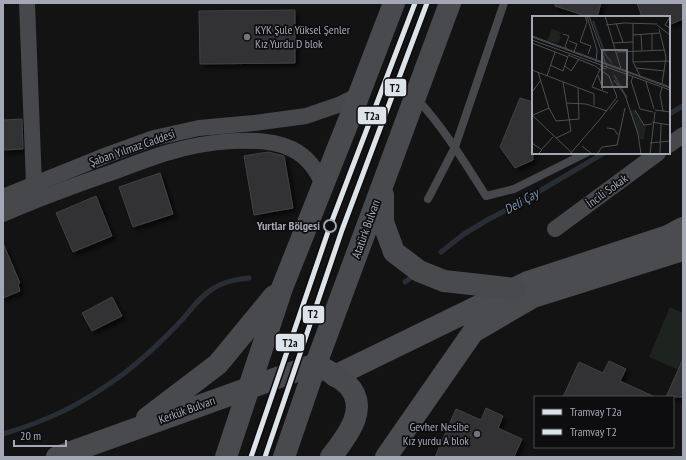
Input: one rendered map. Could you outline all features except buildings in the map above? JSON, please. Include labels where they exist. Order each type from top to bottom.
[{"type":"main road","points":[[226,457],[282,288],[394,3]]},
{"type":"main road","name":"Atatürk Bulvarı","points":[[284,457],[316,364],[450,3]]},
{"type":"main road","points":[[383,182],[383,222],[394,252],[419,271],[444,281],[515,289]]},
{"type":"main road","points":[[91,457],[104,447],[129,432],[218,364],[282,288]]},
{"type":"main road","points":[[316,364],[345,382],[355,398],[356,412],[354,422],[350,431],[331,457]]},
{"type":"main road","name":"Kerkük Bulvarı","points":[[57,457],[316,364]]},
{"type":"street","points":[[27,3],[34,184]]},
{"type":"street","name":"Şaban Yılmaz Caddesi","points":[[3,197],[124,148],[154,138],[199,128],[306,116],[341,104],[359,95]]},
{"type":"street","points":[[670,144],[683,135]]},
{"type":"street","name":"Şaban Yılmaz Caddesi","points":[[3,214],[60,190],[170,152],[213,144],[254,141],[284,146],[302,156],[311,164],[323,185]]},
{"type":"street","name":"İncili Sokak","points":[[555,229],[657,154]]},
{"type":"street","points":[[335,376],[528,282],[668,236],[683,228]]},
{"type":"street","points":[[386,457],[473,332],[533,297],[683,250]]},
{"type":"lane","points":[[428,199],[455,147],[504,3]]},
{"type":"lane","points":[[415,97],[427,109],[455,147],[486,196],[514,188],[584,154]]},
{"type":"shaded area","points":[[670,307],[683,313],[683,360],[679,370],[649,357]]},
{"type":"waterway","name":"Deli Çay","points":[[670,113],[683,106]]},
{"type":"waterway","name":"Deli Çay","points":[[441,252],[464,234],[602,154]]},
{"type":"waterway","name":"Deli Çay","points":[[405,282],[413,276]]},
{"type":"waterway","points":[[3,434],[51,417],[79,403],[122,375],[145,356],[209,291],[227,282],[249,278]]},
{"type":"tram line","name":"T2a","points":[[251,457],[330,226],[415,3]]},
{"type":"tram line","name":"T2","points":[[265,457],[342,230],[427,3]]},
{"type":"place","name":"KYK Şule Yüksel Şenler Kız Yurdu D blok","points":[[247,37]]},
{"type":"place","name":"Yurtlar Bölgesi","points":[[330,226]]},
{"type":"place","name":"Gevher Nesibe Kız yurdu A blok","points":[[477,434]]}]
